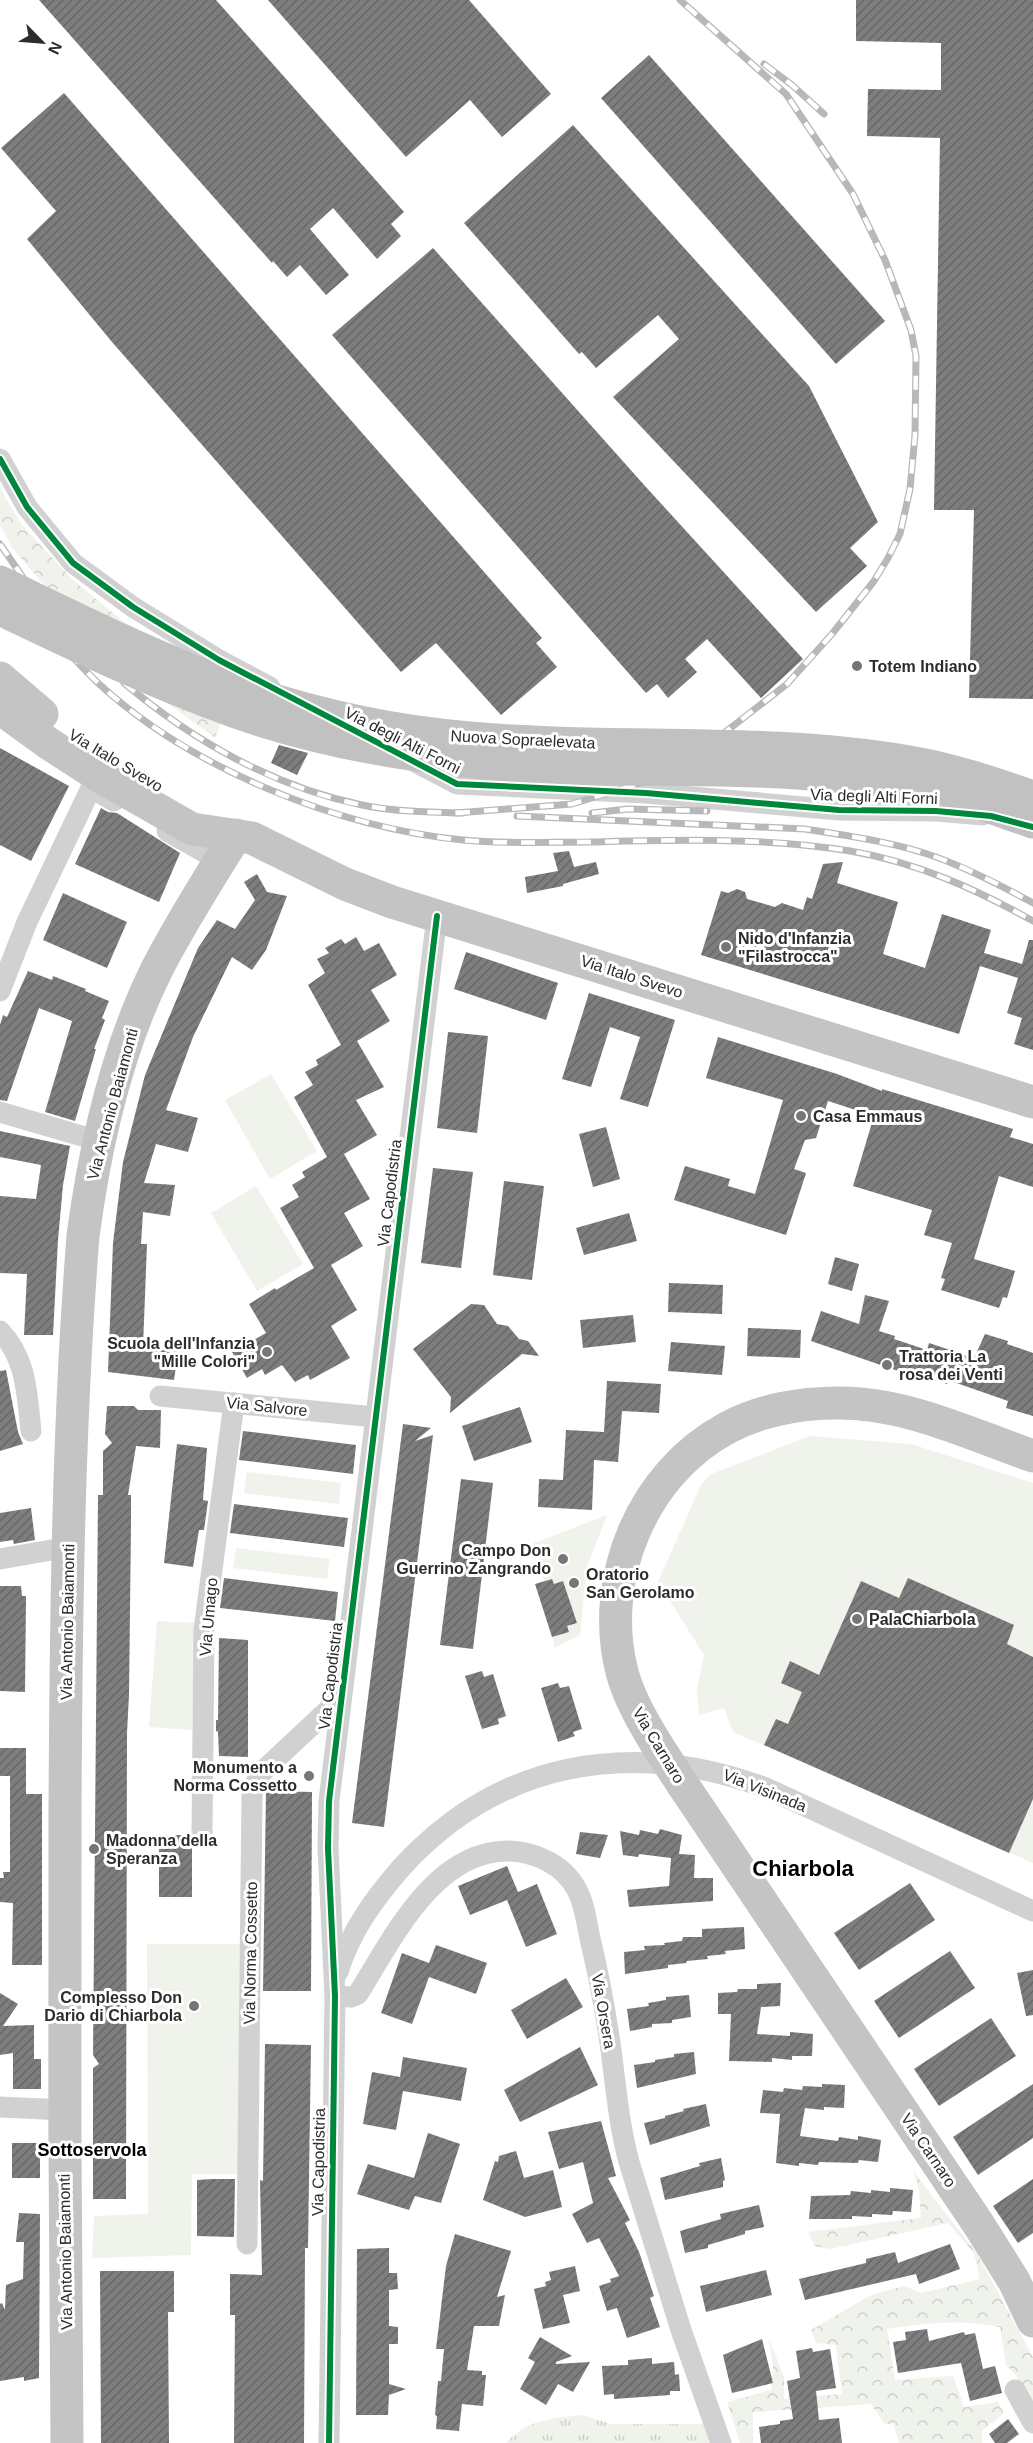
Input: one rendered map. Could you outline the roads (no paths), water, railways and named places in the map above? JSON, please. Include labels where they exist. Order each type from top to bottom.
[{"type":"highway","name":"Nuova Sopraelevata","points":[[0,582],[133,645],[247,691],[333,715],[392,728],[469,738],[556,743],[754,747],[839,753],[910,762],[958,773],[1033,796]]},
{"type":"highway","name":"Nuova Sopraelevata","points":[[0,609],[125,668],[192,695],[237,712],[344,742],[467,762],[531,766],[761,771],[837,776],[903,785],[952,795],[1033,822]]},
{"type":"main road","name":"Via Italo Svevo","points":[[0,678],[31,707],[204,813],[228,848]]},
{"type":"main road","name":"Via Italo Svevo","points":[[0,708],[99,776],[228,848]]},
{"type":"main road","name":"Via Italo Svevo","points":[[228,848],[252,838],[269,844],[345,884],[437,916],[1030,1102]]},
{"type":"main road","name":"Via Antonio Baiamonti","points":[[67,2443],[64,2110],[69,1547],[80,1282],[90,1188],[99,1141],[116,1078],[138,1011],[157,969],[228,848]]},
{"type":"main road","name":"Via Carnaro","points":[[1033,1456],[884,1407],[845,1403],[805,1404],[773,1411],[729,1427],[704,1442],[659,1486],[631,1539],[621,1566],[617,1596],[617,1645],[622,1673],[636,1709],[683,1785],[979,2225],[1014,2281],[1033,2321]]},
{"type":"street","name":"Via degli Alti Forni","points":[[0,459],[27,507],[73,563],[134,607],[219,660],[457,784],[646,793],[839,810],[947,812],[991,816],[1033,827]]},
{"type":"street","points":[[0,991],[27,922],[91,788],[228,848]]},
{"type":"street","name":"Via Capodistria","points":[[329,2443],[334,1996],[328,1848],[329,1801],[437,916]]},
{"type":"street","points":[[0,1113],[99,1141]]},
{"type":"street","points":[[0,1331],[15,1349],[26,1379],[31,1431]]},
{"type":"street","name":"Via Salvore","points":[[160,1396],[375,1417]]},
{"type":"street","name":"Via Umago","points":[[202,1834],[204,1630],[234,1403]]},
{"type":"street","points":[[0,1559],[69,1547]]},
{"type":"street","name":"Via Norma Cossetto","points":[[247,2244],[252,1795],[256,1782],[265,1769],[341,1698]]},
{"type":"street","name":"Via Visinada","points":[[334,1996],[338,1971],[346,1947],[364,1915],[385,1886],[435,1835],[490,1796],[551,1773],[585,1765],[636,1761],[707,1769],[731,1775],[766,1788],[1033,1911]]},
{"type":"street","name":"Via Orsera","points":[[334,1996],[351,1997],[358,1994],[408,1916],[443,1876],[462,1862],[500,1851],[520,1851],[539,1856],[561,1870],[577,1889],[584,1908],[602,1992],[621,2134],[681,2330],[721,2443]]},
{"type":"street","points":[[0,2107],[64,2110]]},
{"type":"street","points":[[1015,2390],[1033,2423]]},
{"type":"railway","points":[[456,813],[572,804],[641,783],[692,758],[787,684],[832,634],[874,581],[900,534],[910,489],[915,435],[916,356],[911,330],[885,260],[853,194],[786,94],[680,0]]},
{"type":"railway","points":[[764,64],[824,114]]},
{"type":"railway","points":[[0,544],[24,579]]},
{"type":"railway","points":[[31,611],[98,683],[135,714],[176,742],[221,767],[268,789],[317,807],[366,822],[415,833],[463,840],[494,842],[720,840],[785,843],[850,851],[898,862],[945,878],[1033,921]]},
{"type":"railway","points":[[124,683],[150,704],[206,742],[266,774],[297,786],[362,805],[412,811],[463,813]]},
{"type":"railway","points":[[592,813],[628,809],[707,811]]},
{"type":"railway","points":[[517,816],[805,829],[855,837],[888,843],[936,857],[985,878],[1033,903]]},
{"type":"place","name":"Totem Indiano","points":[[857,666]]},
{"type":"place","name":"Nido d'Infanzia \"Filastrocca\"","points":[[726,947]]},
{"type":"place","name":"Casa Emmaus","points":[[801,1116]]},
{"type":"place","name":"Scuola dell'Infanzia \"Mille Colori\"","points":[[267,1352]]},
{"type":"place","name":"Trattoria La rosa dei Venti","points":[[887,1365]]},
{"type":"place","name":"Campo Don Guerrino Zangrando","points":[[563,1559]]},
{"type":"place","name":"Oratorio San Gerolamo","points":[[574,1583]]},
{"type":"place","name":"PalaChiarbola","points":[[857,1619]]},
{"type":"place","name":"Monumento a Norma Cossetto","points":[[309,1776]]},
{"type":"place","name":"Madonna della Speranza","points":[[94,1849]]},
{"type":"place","name":"Complesso Don Dario di Chiarbola","points":[[194,2006]]},
{"type":"district","name":"Chiarbola","points":[[803,1868]]},
{"type":"district","name":"Sottoservola","points":[[92,2150]]}]
